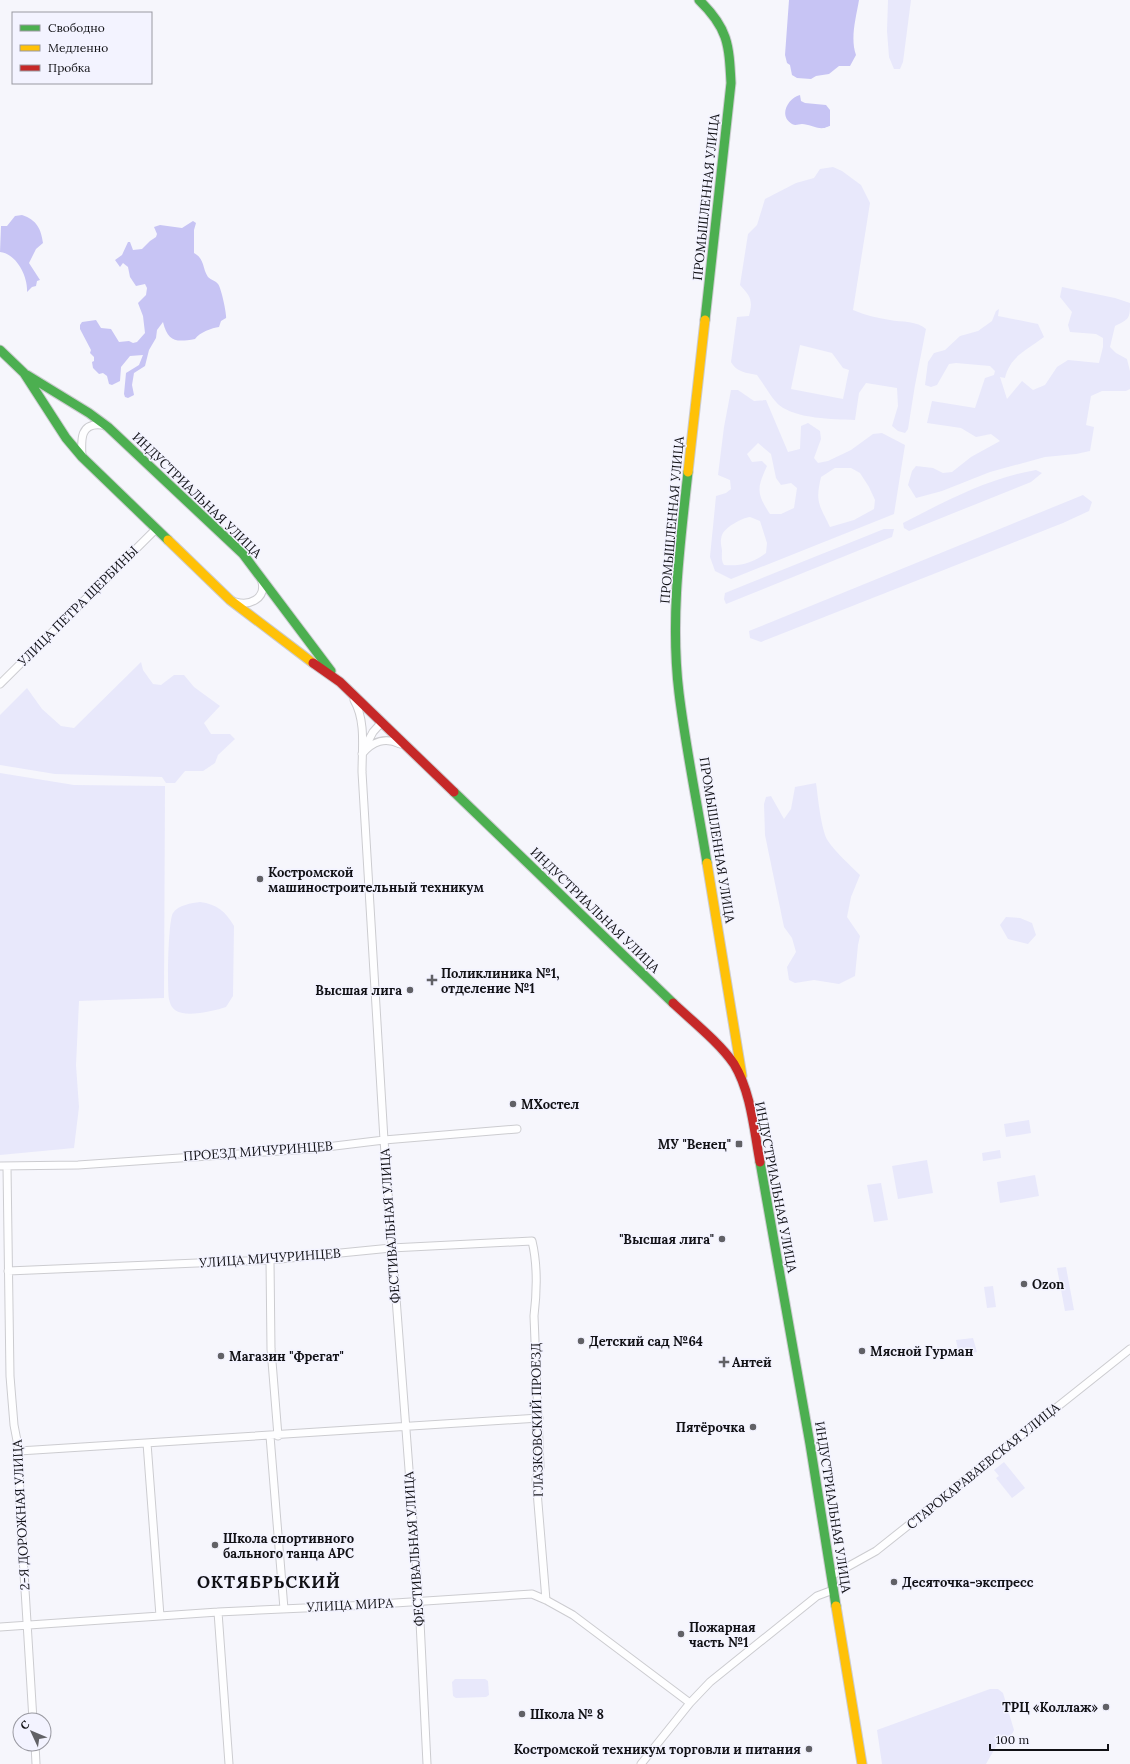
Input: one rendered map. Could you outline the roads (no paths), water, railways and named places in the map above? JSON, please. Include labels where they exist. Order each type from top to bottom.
[{"type":"main road","name":"ПРОМЫШЛЕННАЯ УЛИЦА","points":[[699,0],[720,23],[725,36],[729,55],[731,83],[677,574],[676,634],[679,692],[746,1096]]},
{"type":"main road","name":"ИНДУСТРИАЛЬНАЯ УЛИЦА","points":[[0,350],[24,373],[89,413],[108,427],[243,554],[260,574],[340,682],[716,1044],[733,1063],[746,1096],[756,1140],[810,1444],[862,1764]]},
{"type":"main road","name":"ИНДУСТРИАЛЬНАЯ УЛИЦА","points":[[24,373],[66,438],[82,457],[230,600],[340,682]]},
{"type":"street","points":[[82,457],[82,436],[85,429],[93,424],[108,427]]},
{"type":"street","name":"УЛИЦА ПЕТРА ЩЕРБИНЫ","points":[[0,684],[156,529]]},
{"type":"street","points":[[230,600],[242,604],[252,603],[256,600],[260,596],[263,588],[260,574]]},
{"type":"street","name":"ФЕСТИВАЛЬНАЯ УЛИЦА","points":[[348,690],[357,705],[363,736],[362,754],[384,1140],[419,1602],[427,1764]]},
{"type":"street","points":[[362,754],[365,745],[381,723]]},
{"type":"street","points":[[362,754],[368,747],[384,740],[406,747]]},
{"type":"street","name":"ПРОЕЗД МИЧУРИНЦЕВ","points":[[4,1166],[78,1165],[310,1149],[384,1140],[516,1129]]},
{"type":"street","name":"2-Я ДОРОЖНАЯ УЛИЦА","points":[[4,1166],[10,1376],[14,1425],[19,1451],[20,1508],[33,1712]]},
{"type":"street","name":"УЛИЦА МИЧУРИНЦЕВ","points":[[8,1271],[270,1260],[391,1248],[532,1241]]},
{"type":"street","name":"ГЛАЗКОВСКИЙ ПРОЕЗД","points":[[532,1241],[536,1257],[536,1294],[534,1316],[540,1467],[536,1479],[546,1600]]},
{"type":"street","points":[[270,1260],[271,1349],[278,1436]]},
{"type":"street","name":"СТАРОКАРАВАЕВСКАЯ УЛИЦА","points":[[831,1576],[876,1551],[1130,1349]]},
{"type":"street","points":[[19,1451],[405,1428],[538,1418]]},
{"type":"street","points":[[270,1436],[284,1609]]},
{"type":"street","points":[[147,1443],[160,1616]]},
{"type":"street","points":[[641,1764],[690,1703],[710,1682],[818,1596],[833,1590]]},
{"type":"street","name":"УЛИЦА МИРА","points":[[0,1627],[218,1612],[419,1602],[532,1594],[573,1615],[690,1703]]},
{"type":"street","points":[[218,1612],[229,1764]]},
{"type":"street","points":[[35,1752],[36,1764]]},
{"type":"water","points":[[789,0],[859,0],[854,35],[854,48],[856,55],[850,66],[839,66],[829,74],[816,76],[811,79],[797,78],[792,75],[790,65],[787,63],[785,55]]},
{"type":"water","points":[[800,95],[801,101],[805,103],[826,105],[830,110],[830,126],[821,128],[805,124],[795,125],[788,121],[785,112],[786,108],[792,100]]},
{"type":"water","points":[[22,215],[35,222],[41,233],[43,243],[36,249],[29,263],[40,280],[37,281],[36,286],[32,287],[27,292],[26,280],[20,267],[12,257],[0,252],[1,226],[7,226],[15,216]]},
{"type":"water","points":[[193,221],[196,223],[194,230],[194,253],[198,255],[202,261],[208,277],[219,286],[224,301],[226,318],[221,321],[219,327],[203,332],[195,339],[183,341],[174,340],[168,334],[163,322],[157,330],[156,338],[149,350],[145,366],[134,373],[132,385],[134,395],[128,398],[125,397],[126,373],[139,365],[143,355],[130,356],[121,367],[120,381],[112,385],[109,384],[107,376],[103,373],[99,374],[93,368],[92,362],[94,361],[94,357],[90,353],[91,350],[80,329],[80,325],[82,322],[96,320],[101,328],[111,329],[119,342],[137,342],[145,333],[143,316],[138,303],[146,295],[147,288],[145,284],[136,286],[130,277],[128,267],[123,263],[120,267],[115,260],[122,255],[128,242],[130,242],[133,250],[142,249],[156,237],[157,234],[154,227],[160,225],[182,228]]},
{"type":"place","name":"Костромской машиностроительный техникум","points":[[260,879]]},
{"type":"place","name":"Поликлиника №1, отделение №1","points":[[432,980]]},
{"type":"place","name":"Высшая лига","points":[[410,990]]},
{"type":"place","name":"МХостел","points":[[513,1104]]},
{"type":"place","name":"МУ \"Венец\"","points":[[739,1144]]},
{"type":"place","name":"\"Высшая лига\"","points":[[722,1239]]},
{"type":"place","name":"Ozon","points":[[1024,1284]]},
{"type":"place","name":"Детский сад №64","points":[[581,1341]]},
{"type":"place","name":"Мясной Гурман","points":[[862,1351]]},
{"type":"place","name":"Магазин \"Фрегат\"","points":[[221,1356]]},
{"type":"place","name":"Антей","points":[[724,1362]]},
{"type":"place","name":"Пятёрочка","points":[[753,1427]]},
{"type":"place","name":"Школа спортивного бального танца АРС","points":[[215,1545]]},
{"type":"place","name":"Десяточка-экспресс","points":[[894,1582]]},
{"type":"place","name":"Пожарная часть №1","points":[[681,1634]]},
{"type":"place","name":"ТРЦ «Коллаж»","points":[[1106,1707]]},
{"type":"place","name":"Школа № 8","points":[[522,1714]]},
{"type":"place","name":"Костромской техникум торговли и питания","points":[[809,1749]]},
{"type":"district","name":"ОКТЯБРЬСКИЙ","points":[[269,1582]]}]
